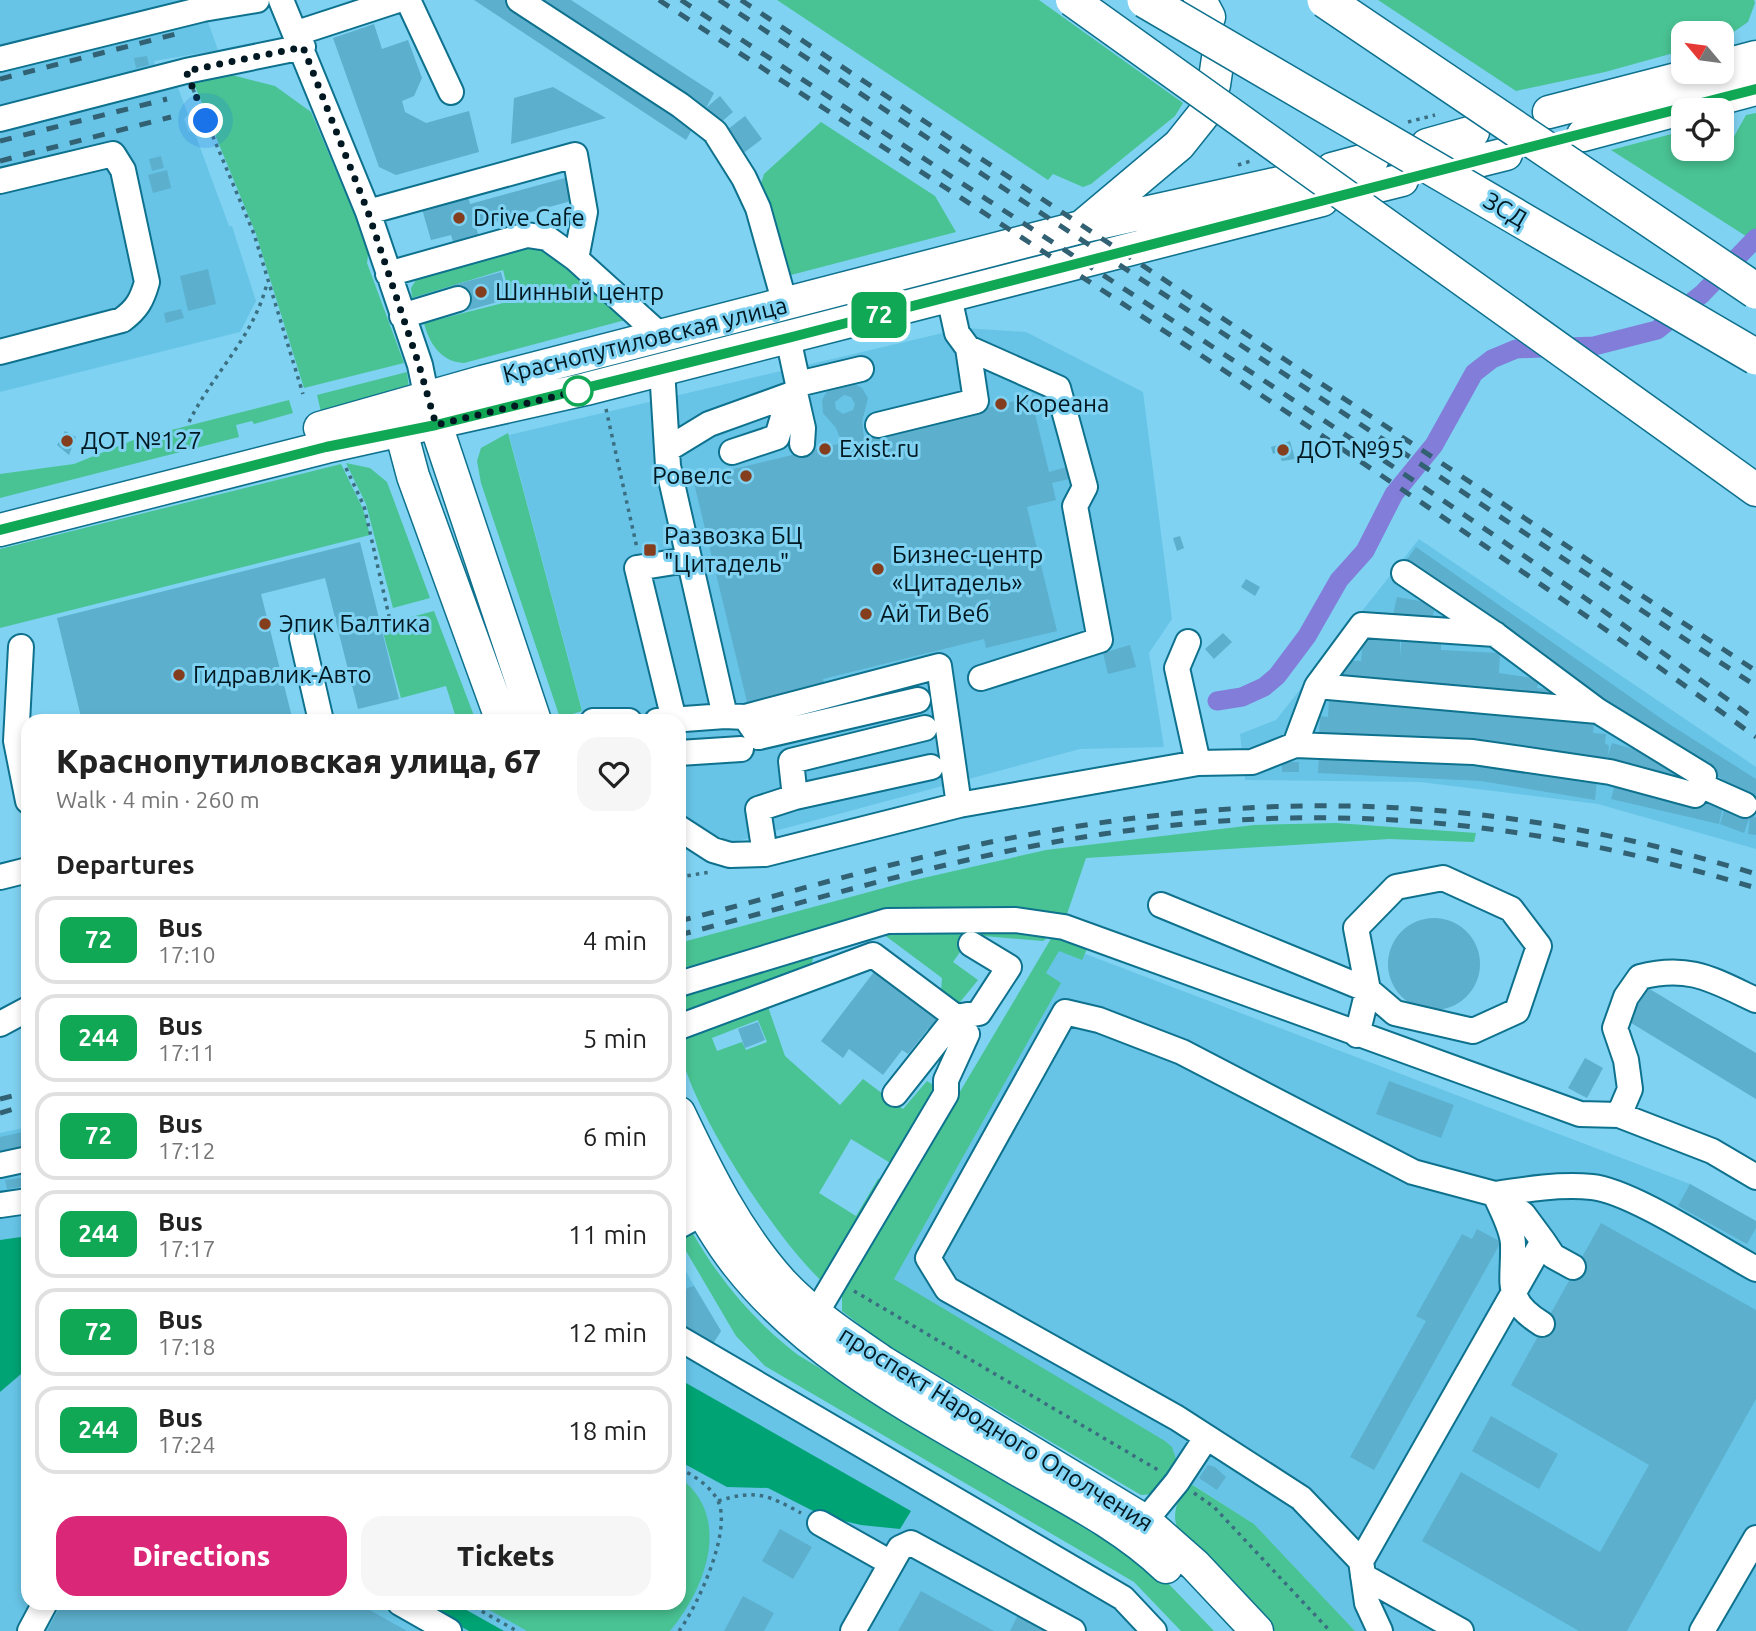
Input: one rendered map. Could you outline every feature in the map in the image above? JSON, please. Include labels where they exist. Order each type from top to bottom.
[{"type":"highway","name":"ЗСД","points":[[1145,0],[1756,357]]},
{"type":"highway","points":[[1325,0],[1756,291]]},
{"type":"main road","points":[[1072,0],[1756,490]]},
{"type":"main road","points":[[1549,113],[1671,81]]},
{"type":"main road","points":[[1583,135],[1756,89]]},
{"type":"main road","points":[[1081,227],[1179,145],[1203,115]]},
{"type":"main road","points":[[1427,145],[1473,132]]},
{"type":"main road","points":[[1458,166],[1506,154]]},
{"type":"main road","points":[[1332,169],[1373,159]]},
{"type":"main road","name":"Краснопутиловская улица","points":[[0,530],[401,431],[482,382],[1081,227],[1229,197],[1293,180]]},
{"type":"main road","points":[[1362,190],[1402,180]]},
{"type":"main road","name":"Краснопутиловская улица","points":[[0,509],[431,412],[662,369],[1322,200]]},
{"type":"main road","points":[[431,412],[533,714]]},
{"type":"main road","points":[[401,431],[413,476],[499,714]]},
{"type":"main road","name":"проспект Народного Ополчения","points":[[686,1127],[708,1173],[753,1248],[784,1285],[824,1301],[884,1363],[1145,1521],[1195,1565],[1257,1631]]},
{"type":"main road","name":"проспект Народного Ополчения","points":[[686,1199],[691,1220],[782,1313],[828,1353],[882,1390],[1131,1538],[1182,1582],[1229,1631]]},
{"type":"street","points":[[0,60],[203,9],[257,0]]},
{"type":"street","points":[[281,0],[300,40],[368,212],[419,365],[431,412]]},
{"type":"street","points":[[0,118],[300,40],[398,0]]},
{"type":"street","points":[[408,0],[451,92]]},
{"type":"street","points":[[519,0],[715,132],[744,178],[758,208],[785,304]]},
{"type":"street","points":[[0,181],[113,154],[123,170],[147,282],[142,300],[135,310],[122,320],[0,352]]},
{"type":"street","points":[[368,212],[575,155],[585,212],[576,259]]},
{"type":"street","points":[[388,274],[527,235],[547,238],[576,259],[661,336]]},
{"type":"street","points":[[878,425],[976,401],[968,348],[957,333],[949,297]]},
{"type":"street","points":[[402,316],[458,299]]},
{"type":"street","points":[[788,338],[803,428],[802,444]]},
{"type":"street","points":[[968,348],[1058,388],[1085,487],[1075,506],[1100,640],[981,678]]},
{"type":"street","points":[[662,369],[672,482],[687,560],[735,716],[759,737],[918,700]]},
{"type":"street","points":[[668,449],[709,424],[797,388],[860,369]]},
{"type":"street","points":[[731,460],[778,438],[786,407],[797,388]]},
{"type":"street","points":[[664,714],[637,568],[687,560]]},
{"type":"street","points":[[686,833],[713,850],[730,855],[765,855],[959,806],[1198,763],[1252,762],[1295,745],[1473,752],[1610,772],[1695,795],[1704,776],[1598,711],[1496,635],[1404,573]]},
{"type":"street","points":[[1295,745],[1317,686],[1362,625],[1496,635]]},
{"type":"street","points":[[302,638],[319,714]]},
{"type":"street","points":[[1188,642],[1177,668],[1198,763]]},
{"type":"street","points":[[21,647],[16,741],[21,766]]},
{"type":"street","points":[[686,719],[735,716],[939,666],[959,806]]},
{"type":"street","points":[[1317,686],[1598,711]]},
{"type":"street","points":[[795,797],[792,761],[926,728]]},
{"type":"street","points":[[686,753],[741,749]]},
{"type":"street","points":[[765,855],[758,809],[795,797],[931,766]]},
{"type":"street","points":[[1700,785],[1745,806]]},
{"type":"street","points":[[0,877],[21,872]]},
{"type":"street","points":[[1161,905],[1368,990],[1395,1013],[1473,1031],[1517,1011],[1539,947],[1511,909],[1443,878],[1396,887],[1356,928],[1368,990],[1357,1035]]},
{"type":"street","points":[[686,982],[887,921],[1016,920],[1064,927],[1580,1114],[1619,1115],[1712,1152],[1756,1177]]},
{"type":"street","points":[[895,1094],[956,1017],[979,1013],[1009,967],[971,944]]},
{"type":"street","points":[[686,1024],[873,955],[956,1017],[967,1034],[946,1080],[946,1094],[824,1301]]},
{"type":"street","points":[[1619,1115],[1630,1089],[1626,1060],[1615,1028],[1626,997],[1640,977],[1665,971],[1697,973],[1756,1000]]},
{"type":"street","points":[[1461,1631],[1362,1569],[1301,1497],[1177,1418],[947,1289],[929,1258],[1065,1012],[1099,1020],[1182,1052],[1413,1172],[1495,1194],[1523,1214],[1553,1256],[1573,1267]]},
{"type":"street","points":[[0,1024],[21,1013]]},
{"type":"street","points":[[0,1165],[21,1160]]},
{"type":"street","points":[[1495,1194],[1534,1188],[1594,1187],[1624,1197],[1756,1269]]},
{"type":"street","points":[[1495,1194],[1513,1243],[1513,1294],[1526,1314],[1542,1324]]},
{"type":"street","points":[[0,1205],[21,1202]]},
{"type":"street","points":[[1380,1631],[1367,1603],[1362,1569],[1543,1241]]},
{"type":"street","points":[[686,1342],[1123,1598],[1154,1631]]},
{"type":"street","points":[[1145,1521],[1177,1482],[1206,1438]]},
{"type":"street","points":[[820,1523],[891,1563]]},
{"type":"street","points":[[1702,1631],[1756,1538]]},
{"type":"street","points":[[853,1631],[900,1548],[911,1544],[924,1548],[1073,1631]]},
{"type":"street","points":[[30,1631],[41,1610]]},
{"type":"street","points":[[412,1610],[449,1631]]},
{"type":"path","points":[[186,71],[249,222],[303,394]]},
{"type":"path","points":[[189,422],[202,397],[255,321],[267,281]]},
{"type":"path","points":[[608,420],[637,542],[637,568]]},
{"type":"path","points":[[672,482],[731,460]]},
{"type":"path","points":[[342,461],[364,506],[389,616]]},
{"type":"path","points":[[824,1301],[845,1286],[1177,1482],[1214,1507],[1330,1631]]},
{"type":"path","points":[[679,1631],[704,1588],[720,1525],[718,1501],[704,1484],[686,1472]]},
{"type":"path","points":[[718,1501],[744,1493],[769,1496],[820,1523]]},
{"type":"path","points":[[480,1610],[517,1631]]},
{"type":"shaded area","points":[[0,0],[200,0],[218,50],[154,61],[160,87],[178,88],[188,114],[184,119],[189,132],[194,131],[229,226],[232,226],[256,301],[240,332],[0,392]]},
{"type":"shaded area","points":[[964,328],[1026,332],[1143,392],[1172,619],[1149,653],[1164,747],[1080,749],[723,845],[686,822],[686,714],[583,714],[509,435]]},
{"type":"shaded area","points":[[1419,539],[1756,767],[1756,849],[1598,804],[1420,782],[1245,780],[1240,734],[1276,720]]},
{"type":"shaded area","points":[[1054,942],[1690,1184],[1756,1221],[1756,1631],[1355,1631],[1254,1524],[1181,1477],[861,1287]]},
{"type":"shaded area","points":[[21,1128],[21,1610],[686,1610],[686,1272],[721,1331],[711,1347],[1164,1631],[0,1631],[0,1133]]},
{"type":"green space","points":[[777,0],[1039,0],[1183,103],[1175,116],[1091,184],[1083,187],[1053,174],[1048,180]]},
{"type":"green space","points":[[1378,0],[1754,0],[1748,22],[1734,32],[1734,21],[1671,21],[1671,54],[1605,72],[1516,91]]},
{"type":"green space","points":[[232,75],[275,86],[311,112],[369,248],[367,263],[404,363],[304,388],[256,234],[192,79]]},
{"type":"green space","points":[[1756,113],[1756,230],[1749,238],[1611,150],[1671,134],[1671,161],[1734,161],[1734,137],[1746,115]]},
{"type":"green space","points":[[821,122],[935,196],[956,232],[787,276],[760,187],[764,174]]},
{"type":"green space","points":[[531,245],[551,253],[629,319],[464,363],[449,359],[437,350],[424,323],[511,301],[503,270],[412,298],[411,288],[418,277]]},
{"type":"green space","points":[[407,372],[409,389],[322,416],[317,395]]},
{"type":"green space","points":[[289,400],[293,413],[254,424],[252,421],[236,425],[239,437],[0,498],[0,474],[74,464],[136,439]]},
{"type":"green space","points":[[508,433],[582,711],[559,714],[481,483],[477,461],[481,448]]},
{"type":"green space","points":[[346,463],[370,468],[387,482],[430,598],[393,608],[366,504]]},
{"type":"green space","points":[[341,464],[363,509],[370,535],[0,628],[0,549]]},
{"type":"green space","points":[[434,611],[473,714],[455,714],[446,686],[401,698],[381,625]]},
{"type":"green space","points":[[1336,823],[1476,833],[1474,842],[1389,839],[1086,858],[1066,917],[1003,910],[707,966],[705,962],[686,967],[686,941],[910,881],[1046,850],[1254,825]]},
{"type":"green space","points":[[1003,930],[1047,938],[1043,941],[972,935],[953,962],[978,980],[956,1007],[941,992],[942,978],[883,934]]},
{"type":"green space","points":[[1052,937],[1088,947],[1082,960],[1059,951],[1046,973],[1061,983],[894,1279],[1165,1441],[1172,1447],[1177,1462],[1163,1484],[1148,1494],[1141,1495],[882,1342],[842,1311],[842,1290]]},
{"type":"green space","points":[[814,955],[811,966],[686,1015],[686,994]]},
{"type":"green space","points":[[767,1004],[785,1056],[840,1105],[863,1079],[903,1109],[927,1081],[938,1088],[892,1164],[851,1139],[819,1193],[856,1216],[878,1179],[885,1177],[824,1283],[783,1237],[759,1203],[713,1130],[686,1070],[686,1034]],"holes":[[[758,1020],[767,1042],[746,1050],[742,1042],[717,1051],[712,1038]]]},
{"type":"green space","points":[[692,1232],[739,1299],[798,1355],[1126,1553],[1164,1579],[1214,1631],[1181,1631],[1134,1582],[765,1366],[736,1336],[686,1251],[686,1236]]},
{"type":"green space","points":[[21,1237],[21,1374],[0,1392],[0,1240]]},
{"type":"green space","points":[[686,1383],[911,1511],[900,1529],[861,1525],[823,1516],[768,1488],[727,1487],[686,1465]]},
{"type":"green space","points":[[1188,1482],[1254,1524],[1355,1631],[1273,1631],[1178,1529],[1176,1511]]},
{"type":"green space","points":[[686,1484],[696,1493],[705,1511],[709,1532],[703,1574],[686,1609]]},
{"type":"green space","points":[[432,1610],[466,1610],[504,1631],[469,1631]]},
{"type":"green space","points":[[490,1610],[685,1610],[670,1631],[527,1631]]},
{"type":"building","points":[[474,0],[507,0],[695,124],[686,140]]},
{"type":"building","points":[[540,0],[571,0],[714,93],[706,108]]},
{"type":"building","points":[[374,24],[382,49],[408,40],[422,78],[414,96],[402,101],[405,112],[426,123],[469,111],[479,152],[396,175],[379,167],[333,38]]},
{"type":"building","points":[[147,56],[149,65],[136,68],[134,58]]},
{"type":"building","points":[[553,87],[606,118],[511,144],[514,98]]},
{"type":"building","points":[[720,96],[733,112],[719,124],[706,108]]},
{"type":"building","points":[[745,116],[762,139],[741,155],[723,133]]},
{"type":"building","points":[[161,156],[164,168],[152,171],[149,159]]},
{"type":"building","points":[[167,170],[171,188],[153,193],[148,175]]},
{"type":"building","points":[[565,178],[571,201],[476,227],[480,241],[455,248],[451,235],[431,240],[422,209],[466,190],[470,204]]},
{"type":"building","points":[[208,269],[216,304],[188,311],[180,276]]},
{"type":"building","name":"Шинный центр","points":[[501,272],[508,299],[462,312],[454,285]]},
{"type":"building","points":[[181,309],[184,318],[166,323],[164,313]]},
{"type":"building","name":"Бизнес-центр «Цитадель»","points":[[850,381],[862,388],[868,398],[862,422],[864,438],[1031,397],[1049,472],[1067,467],[1073,478],[1052,483],[1056,500],[1027,507],[1057,631],[986,648],[984,639],[823,679],[825,687],[748,706],[693,479],[842,443],[836,428],[823,413],[822,400],[830,386]],"holes":[[[844,395],[851,397],[855,404],[853,410],[843,414],[836,409],[835,402]]]},
{"type":"building","name":"ДОТ №127","points":[[65,431],[76,437],[69,455],[57,445]]},
{"type":"building","name":"ДОТ №95","points":[[1290,441],[1295,459],[1282,461],[1278,452],[1273,454],[1271,447]]},
{"type":"building","points":[[1180,536],[1184,548],[1177,551],[1173,538]]},
{"type":"building","points":[[360,542],[399,699],[358,709],[325,578],[261,594],[291,714],[80,714],[57,618]]},
{"type":"building","points":[[1416,547],[1669,724],[1756,779],[1756,801],[1661,740],[1405,562]]},
{"type":"building","points":[[1246,579],[1260,587],[1255,596],[1241,587]]},
{"type":"building","points":[[1397,597],[1436,604],[1431,621],[1393,614]]},
{"type":"building","points":[[1223,633],[1232,642],[1214,659],[1205,649]]},
{"type":"building","points":[[1402,636],[1441,639],[1441,650],[1500,653],[1499,673],[1539,679],[1537,688],[1557,690],[1556,699],[1340,681],[1340,660],[1361,661],[1363,637],[1400,639],[1400,657]]},
{"type":"building","points":[[1130,645],[1136,667],[1108,674],[1103,653]]},
{"type":"building","points":[[1329,699],[1492,709],[1584,722],[1594,725],[1593,733],[1606,734],[1605,743],[1609,746],[1607,761],[1319,734],[1320,716],[1328,717]]},
{"type":"building","points":[[1612,743],[1662,757],[1660,763],[1678,769],[1676,777],[1615,763],[1616,760],[1607,758]]},
{"type":"building","points":[[1319,756],[1481,763],[1597,780],[1595,800],[1481,781],[1318,773]]},
{"type":"building","points":[[1282,762],[1299,762],[1299,772],[1282,772]]},
{"type":"building","points":[[1616,781],[1723,806],[1719,824],[1611,799]]},
{"type":"building","points":[[1725,807],[1750,816],[1744,833],[1720,824]]},
{"type":"building","points":[[1750,816],[1756,817],[1756,835],[1748,834]]},
{"type":"building","points":[[1434,918],[1452,921],[1467,931],[1477,946],[1480,964],[1477,982],[1467,997],[1452,1007],[1434,1010],[1416,1007],[1401,997],[1391,982],[1388,964],[1391,946],[1401,931],[1416,921]]},
{"type":"building","points":[[877,968],[945,1020],[934,1034],[928,1029],[908,1054],[902,1050],[883,1075],[849,1049],[843,1058],[821,1041]]},
{"type":"building","points":[[1648,988],[1756,1053],[1756,1099],[1628,1021]]},
{"type":"building","points":[[758,1022],[765,1040],[745,1048],[738,1029]]},
{"type":"building","points":[[1585,1058],[1603,1068],[1587,1098],[1568,1088]]},
{"type":"building","points":[[1389,1081],[1454,1105],[1441,1138],[1376,1114]]},
{"type":"building","points":[[21,1132],[21,1150],[0,1155],[0,1137]]},
{"type":"building","points":[[21,1178],[21,1187],[7,1189],[5,1180]]},
{"type":"building","points":[[1690,1184],[1756,1221],[1756,1228],[1747,1244],[1678,1206]]},
{"type":"building","points":[[1601,1223],[1756,1310],[1756,1399],[1627,1631],[1579,1631],[1422,1541],[1461,1472],[1600,1552],[1649,1465],[1511,1385]]},
{"type":"building","points":[[1477,1229],[1501,1242],[1374,1470],[1350,1457],[1426,1321],[1416,1316],[1462,1234],[1472,1239]]},
{"type":"building","points":[[694,1286],[721,1331],[712,1345],[686,1330],[687,1288]]},
{"type":"building","points":[[1491,1416],[1558,1454],[1539,1489],[1472,1451]]},
{"type":"building","points":[[1208,1465],[1215,1467],[1226,1477],[1217,1490],[1199,1478]]},
{"type":"building","points":[[780,1529],[812,1547],[793,1579],[762,1561]]},
{"type":"building","points":[[921,1591],[994,1631],[898,1631]]},
{"type":"building","points":[[743,1596],[774,1613],[764,1631],[724,1631]]},
{"type":"building","points":[[58,1610],[370,1610],[407,1631],[47,1631]]},
{"type":"building","points":[[1018,1615],[1047,1631],[1010,1631]]},
{"type":"waterway","points":[[1217,701],[1242,697],[1264,687],[1277,676],[1307,636],[1339,580],[1365,551],[1394,494],[1434,445],[1474,373],[1492,359],[1516,349],[1594,346],[1657,330],[1702,294],[1756,238]]},
{"type":"railway","points":[[659,0],[1349,454],[1622,641],[1756,737]]},
{"type":"railway","points":[[681,0],[1358,443],[1625,626],[1756,720]]},
{"type":"railway","points":[[719,0],[1756,686]]},
{"type":"railway","points":[[741,0],[1756,671]]},
{"type":"railway","points":[[0,79],[176,34]]},
{"type":"railway","points":[[0,141],[167,99]]},
{"type":"railway","points":[[0,161],[171,117]]},
{"type":"railway","points":[[686,919],[896,864],[1027,835],[1122,820],[1214,810],[1305,806],[1394,808],[1483,815],[1572,829],[1663,848],[1756,874]]},
{"type":"railway","points":[[686,933],[890,879],[1049,843],[1188,824],[1271,819],[1352,818],[1512,832],[1592,846],[1756,888]]},
{"type":"railway","points":[[0,1099],[21,1094]]},
{"type":"railway","points":[[0,1113],[21,1107]]},
{"type":"bus line","name":"72","points":[[0,530],[326,447],[436,425],[586,389],[1756,89]]},
{"type":"place","name":"Drive Cafe","points":[[459,218]]},
{"type":"place","name":"Шинный центр","points":[[481,292]]},
{"type":"place","name":"Кореана","points":[[1001,404]]},
{"type":"place","name":"ДОТ №127","points":[[67,441]]},
{"type":"place","name":"Exist.ru","points":[[825,449]]},
{"type":"place","name":"ДОТ №95","points":[[1283,450]]},
{"type":"place","name":"Ровелс","points":[[746,476]]},
{"type":"place","name":"Развозка БЦ \"Цитадель\"","points":[[650,550]]},
{"type":"place","name":"Бизнес-центр «Цитадель»","points":[[878,569]]},
{"type":"place","name":"Ай Ти Веб","points":[[866,614]]},
{"type":"place","name":"Эпик Балтика","points":[[265,624]]},
{"type":"place","name":"Гидравлик-Авто","points":[[179,675]]},
{"type":"route","points":[[206,121],[186,71],[303,47],[368,212],[436,425],[586,389],[578,391]]}]
